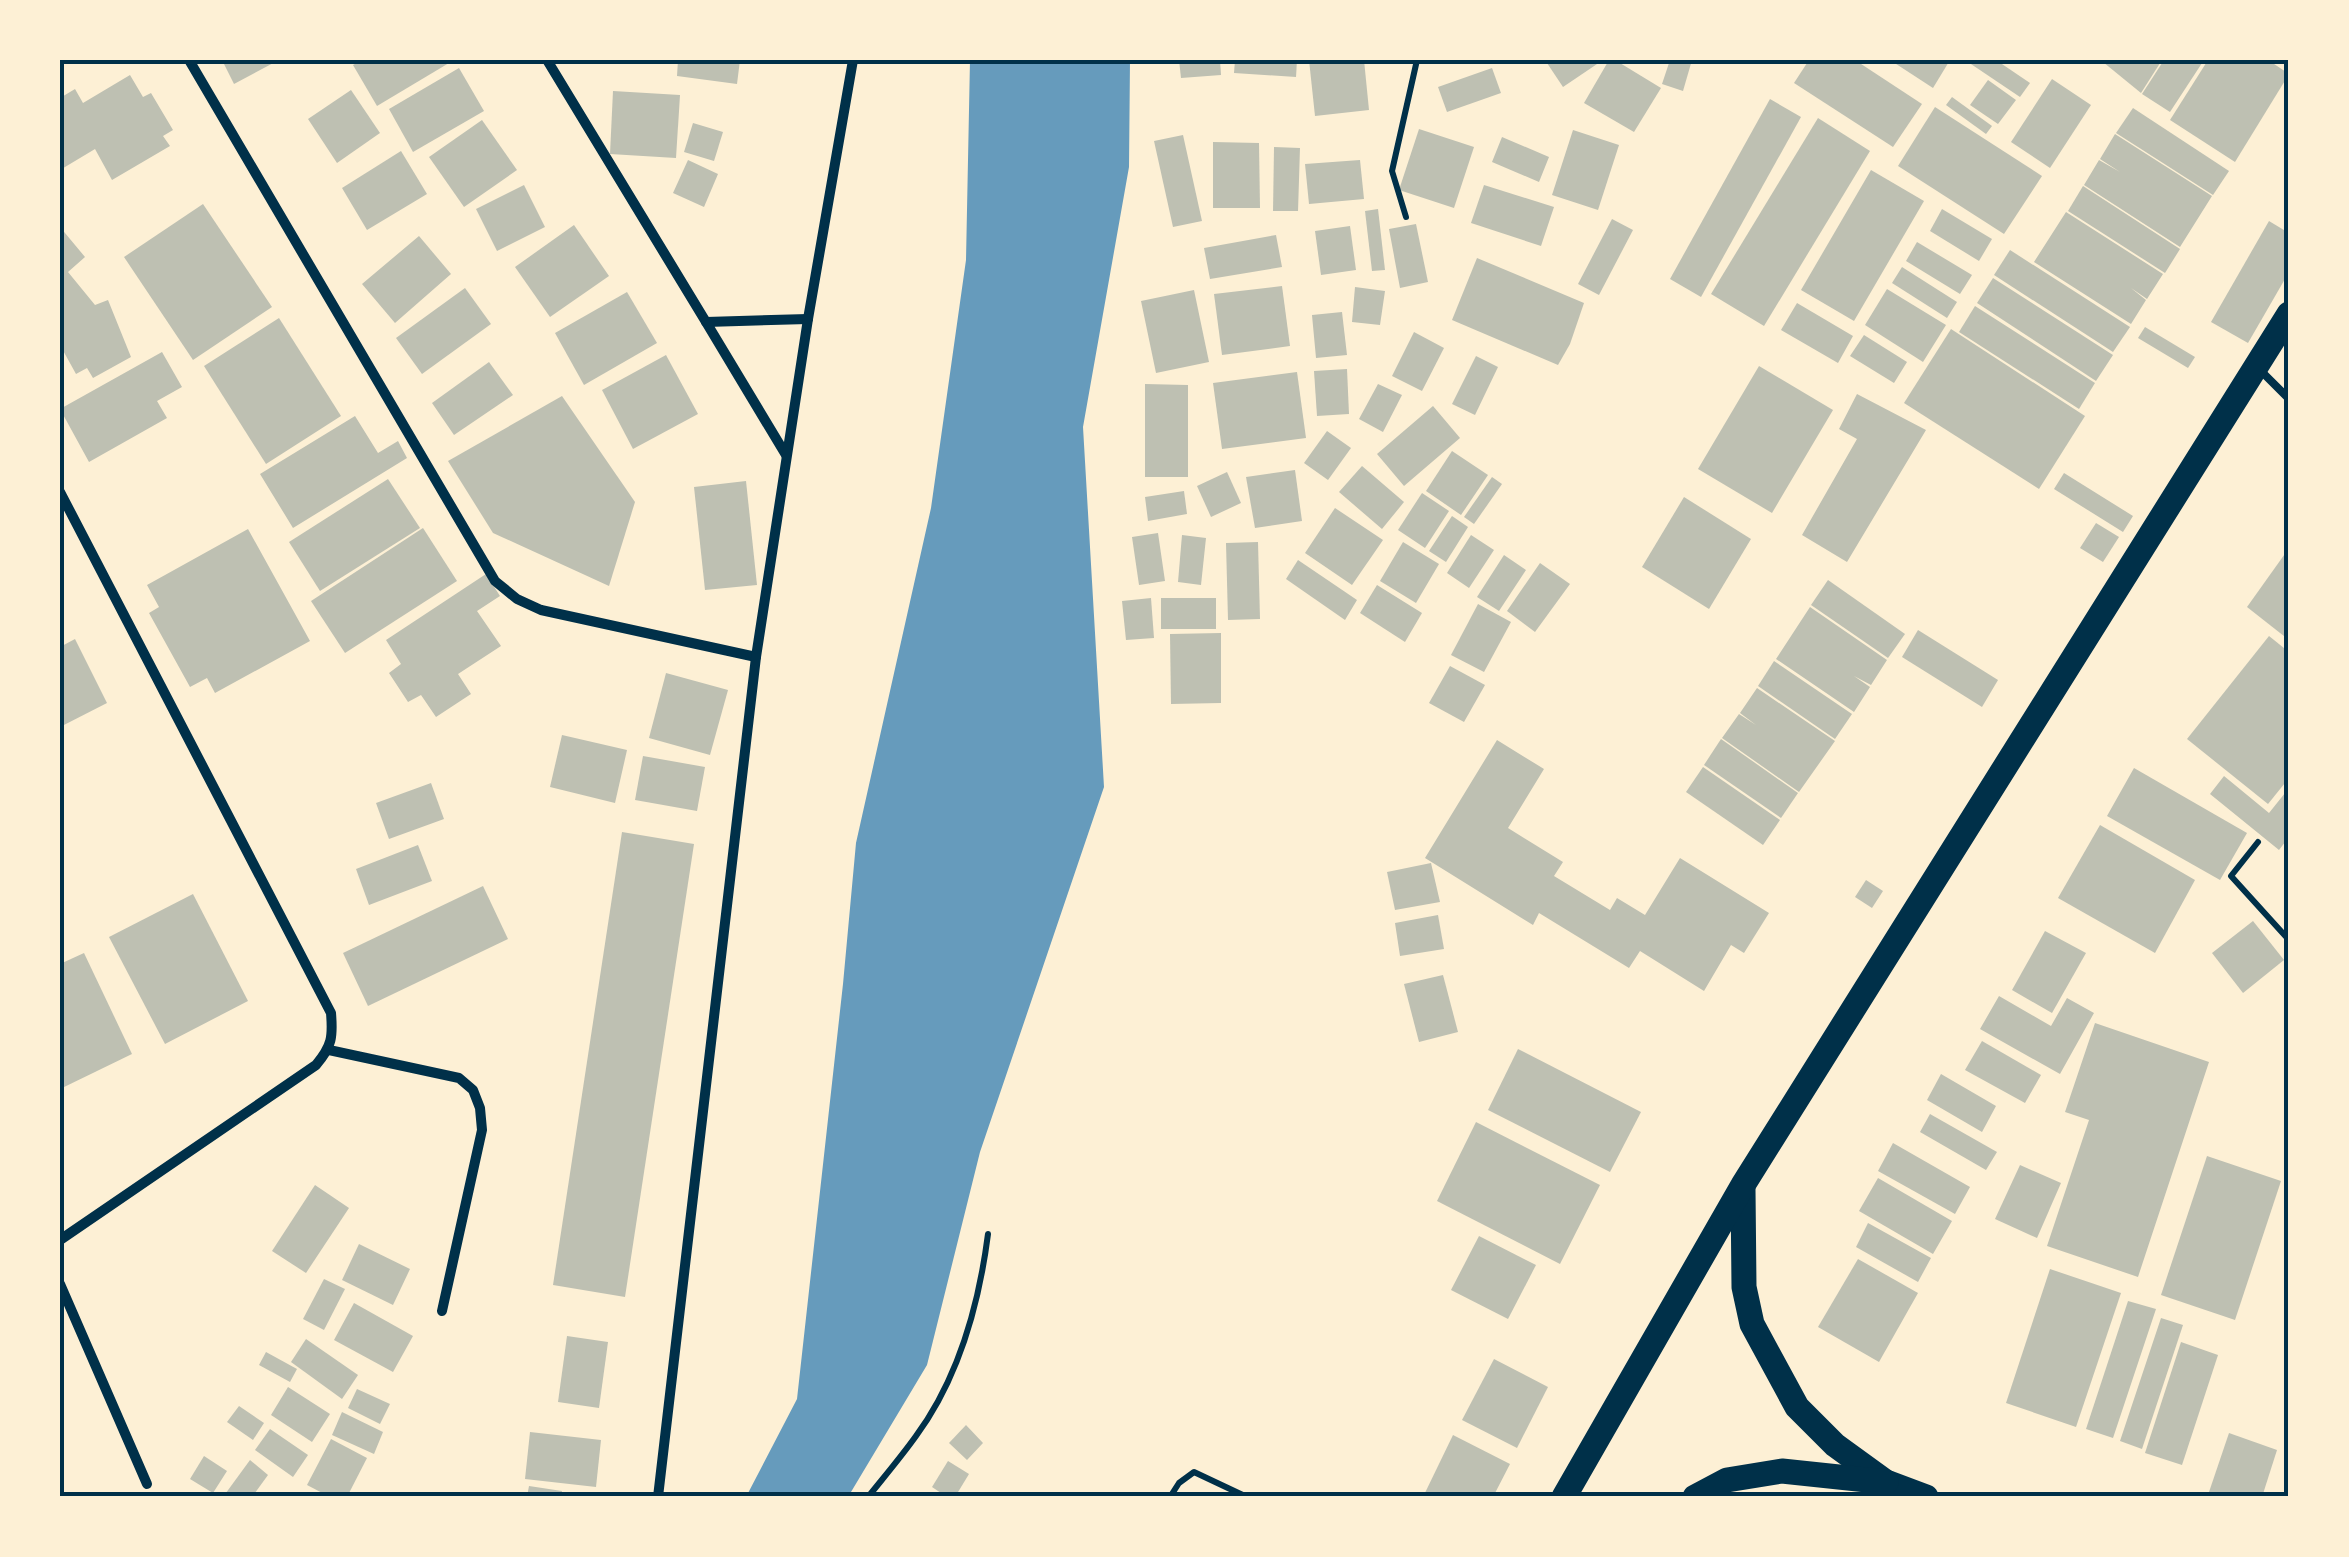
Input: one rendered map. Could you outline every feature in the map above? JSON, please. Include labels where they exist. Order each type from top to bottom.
[{"type":"main road","points":[[1564,1497],[1743,1185],[2289,314]]},
{"type":"main road","points":[[1743,1185],[1744,1288],[1752,1324],[1798,1407],[1834,1444],[1886,1482]]},
{"type":"main road","points":[[1695,1497],[1727,1480],[1782,1471],[1886,1482],[1926,1497]]},
{"type":"street","points":[[188,60],[496,581],[517,600],[541,610],[756,657]]},
{"type":"street","points":[[547,60],[786,455]]},
{"type":"street","points":[[658,1497],[756,657],[808,319],[854,60]]},
{"type":"street","points":[[706,322],[808,319]]},
{"type":"street","points":[[60,492],[331,1012],[333,1033],[328,1050],[316,1064],[60,1240]]},
{"type":"street","points":[[328,1050],[454,1076],[473,1090],[482,1130],[442,1311]]},
{"type":"street","points":[[60,1284],[147,1484]]},
{"type":"lane","points":[[2256,367],[2289,398]]},
{"type":"path","points":[[1406,217],[1392,171],[1417,60]]},
{"type":"path","points":[[2258,842],[2231,876],[2289,940]]},
{"type":"path","points":[[868,1497],[918,1434],[946,1385],[967,1334],[988,1234]]},
{"type":"path","points":[[1170,1497],[1178,1483],[1194,1472],[1247,1497]]},
{"type":"water","points":[[970,60],[1130,60],[1129,167],[1083,427],[1104,787],[980,1152],[927,1365],[848,1497],[746,1497],[797,1399],[856,843],[931,508],[966,260]]},
{"type":"building","points":[[222,60],[279,60],[234,84]]},
{"type":"building","points":[[362,60],[454,60],[377,106],[353,65]]},
{"type":"building","points":[[678,60],[740,60],[737,84],[677,76]]},
{"type":"building","points":[[1179,60],[1220,60],[1221,75],[1181,78]]},
{"type":"building","points":[[1235,60],[1297,60],[1296,77],[1234,73]]},
{"type":"building","points":[[1309,60],[1364,60],[1369,110],[1315,116]]},
{"type":"building","points":[[1545,60],[1603,60],[1563,87]]},
{"type":"building","points":[[1609,60],[1661,88],[1634,132],[1584,103]]},
{"type":"building","points":[[1670,60],[1692,60],[1683,91],[1662,84]]},
{"type":"building","points":[[1809,60],[1855,60],[1922,104],[1893,147],[1794,83]]},
{"type":"building","points":[[1890,60],[1950,60],[1933,88]]},
{"type":"building","points":[[1965,60],[1996,60],[2030,83],[2020,97]]},
{"type":"building","points":[[2105,60],[2162,60],[2141,93]]},
{"type":"building","points":[[2164,60],[2204,60],[2170,112],[2142,94]]},
{"type":"building","points":[[2208,60],[2268,60],[2289,74],[2235,162],[2170,120]]},
{"type":"building","points":[[459,68],[484,111],[413,152],[389,109]]},
{"type":"building","points":[[1492,68],[1501,93],[1447,112],[1438,87]]},
{"type":"building","points":[[130,75],[143,97],[151,93],[173,130],[163,136],[170,146],[112,180],[95,149],[60,170],[60,98],[75,89],[83,103]]},
{"type":"building","points":[[2052,79],[2091,105],[2050,168],[2011,142]]},
{"type":"building","points":[[1988,80],[2016,100],[1998,124],[1970,105]]},
{"type":"building","points":[[351,90],[380,133],[337,163],[308,119]]},
{"type":"building","points":[[613,91],[680,95],[676,158],[610,154]]},
{"type":"building","points":[[1952,97],[1992,126],[1986,134],[1946,105]]},
{"type":"building","points":[[1770,99],[1801,117],[1701,297],[1670,279]]},
{"type":"building","points":[[1935,107],[2042,176],[2004,234],[1898,166]]},
{"type":"building","points":[[2133,108],[2229,171],[2213,195],[2116,133]]},
{"type":"building","points":[[1818,118],[1870,151],[1764,326],[1711,294]]},
{"type":"building","points":[[482,120],[517,170],[464,207],[429,157]]},
{"type":"building","points":[[693,123],[723,132],[714,161],[684,152]]},
{"type":"building","points":[[1419,129],[1474,147],[1454,208],[1399,190]]},
{"type":"building","points":[[1573,130],[1619,145],[1598,210],[1552,195]]},
{"type":"building","points":[[2115,134],[2212,196],[2180,247],[2084,185],[2099,160],[2120,172],[2100,159]]},
{"type":"building","points":[[1183,135],[1202,221],[1173,227],[1154,141]]},
{"type":"building","points":[[1502,137],[1549,157],[1539,182],[1492,162]]},
{"type":"building","points":[[1213,142],[1259,143],[1260,208],[1213,208]]},
{"type":"building","points":[[1274,147],[1300,148],[1298,211],[1273,211]]},
{"type":"building","points":[[401,151],[427,194],[367,230],[342,188]]},
{"type":"building","points":[[688,160],[718,174],[704,207],[673,193]]},
{"type":"building","points":[[1360,160],[1364,199],[1309,204],[1305,164]]},
{"type":"building","points":[[1871,170],[1924,201],[1854,321],[1801,290]]},
{"type":"building","points":[[524,185],[545,227],[497,251],[476,209]]},
{"type":"building","points":[[1484,185],[1554,207],[1541,246],[1471,223]]},
{"type":"building","points":[[2083,186],[2180,249],[2165,273],[2068,211]]},
{"type":"building","points":[[203,204],[272,307],[193,360],[124,257]]},
{"type":"building","points":[[1378,209],[1385,270],[1372,271],[1365,211]]},
{"type":"building","points":[[1942,209],[1992,239],[1979,261],[1930,231]]},
{"type":"building","points":[[2066,212],[2163,274],[2147,299],[2131,288],[2146,300],[2131,324],[2034,262]]},
{"type":"building","points":[[1612,219],[1633,230],[1599,295],[1578,284]]},
{"type":"building","points":[[2269,221],[2289,233],[2289,272],[2248,343],[2211,322]]},
{"type":"building","points":[[1416,224],[1428,282],[1400,288],[1389,229]]},
{"type":"building","points":[[574,225],[609,276],[550,317],[515,267]]},
{"type":"building","points":[[1350,226],[1356,270],[1321,275],[1315,231]]},
{"type":"building","points":[[60,227],[85,257],[68,272],[95,305],[108,300],[131,357],[93,378],[87,368],[76,374],[60,345]]},
{"type":"building","points":[[1276,235],[1282,267],[1210,279],[1204,248]]},
{"type":"building","points":[[419,236],[451,274],[395,323],[362,284]]},
{"type":"building","points":[[1917,242],[1972,275],[1960,294],[1906,261]]},
{"type":"building","points":[[2010,250],[2130,327],[2113,352],[1994,275]]},
{"type":"building","points":[[1477,258],[1584,303],[1558,365],[1452,320]]},
{"type":"building","points":[[1902,267],[1957,302],[1947,318],[1892,283]]},
{"type":"building","points":[[1993,278],[2113,355],[2096,381],[1977,303]]},
{"type":"building","points":[[1282,286],[1290,346],[1222,355],[1214,294]]},
{"type":"building","points":[[1355,287],[1385,291],[1380,325],[1352,322]]},
{"type":"building","points":[[465,288],[491,324],[422,374],[396,338]]},
{"type":"building","points":[[1887,289],[1946,325],[1923,362],[1865,325]]},
{"type":"building","points":[[1194,290],[1209,362],[1156,373],[1141,301]]},
{"type":"building","points":[[627,292],[657,343],[584,385],[555,333]]},
{"type":"building","points":[[1797,303],[1853,336],[1838,363],[1781,330]]},
{"type":"building","points":[[1975,306],[2095,383],[2079,409],[1959,332]]},
{"type":"building","points":[[1342,312],[1347,355],[1316,358],[1312,315]]},
{"type":"building","points":[[279,318],[341,416],[266,464],[204,366]]},
{"type":"building","points":[[2145,327],[2195,357],[2188,368],[2138,338]]},
{"type":"building","points":[[1951,329],[2085,416],[2039,489],[1904,403]]},
{"type":"building","points":[[1414,332],[1444,348],[1422,391],[1392,376]]},
{"type":"building","points":[[1864,335],[1907,362],[1894,383],[1850,356]]},
{"type":"building","points":[[162,352],[182,387],[157,401],[167,418],[89,462],[60,409]]},
{"type":"building","points":[[666,355],[698,414],[633,449],[602,390]]},
{"type":"building","points":[[1476,356],[1498,367],[1475,415],[1452,404]]},
{"type":"building","points":[[489,362],[513,395],[454,435],[432,403]]},
{"type":"building","points":[[1759,366],[1833,410],[1772,513],[1698,469]]},
{"type":"building","points":[[1347,369],[1349,414],[1317,416],[1314,371]]},
{"type":"building","points":[[1297,372],[1306,438],[1222,449],[1213,383]]},
{"type":"building","points":[[1145,384],[1188,385],[1188,477],[1145,477]]},
{"type":"building","points":[[1378,384],[1402,395],[1383,432],[1359,419]]},
{"type":"building","points":[[1857,394],[1926,430],[1847,562],[1802,535],[1857,439],[1839,429]]},
{"type":"building","points":[[562,396],[635,502],[609,586],[493,533],[448,461]]},
{"type":"building","points":[[1433,406],[1460,438],[1404,486],[1377,454]]},
{"type":"building","points":[[355,416],[378,453],[398,441],[407,458],[293,528],[260,474]]},
{"type":"building","points":[[1327,431],[1351,448],[1328,480],[1304,463]]},
{"type":"building","points":[[1452,451],[1488,475],[1461,515],[1426,491]]},
{"type":"building","points":[[1362,466],[1404,502],[1382,529],[1339,492]]},
{"type":"building","points":[[1295,470],[1302,521],[1255,528],[1246,477]]},
{"type":"building","points":[[1227,472],[1241,503],[1211,517],[1197,486]]},
{"type":"building","points":[[2064,473],[2133,516],[2123,532],[2054,489]]},
{"type":"building","points":[[1492,477],[1502,484],[1474,524],[1464,517]]},
{"type":"building","points":[[388,479],[420,528],[320,591],[289,542]]},
{"type":"building","points":[[746,481],[757,585],[705,590],[694,487]]},
{"type":"building","points":[[1184,491],[1187,514],[1148,521],[1145,497]]},
{"type":"building","points":[[1422,493],[1449,511],[1425,548],[1398,530]]},
{"type":"building","points":[[1684,497],[1751,539],[1709,609],[1642,567]]},
{"type":"building","points":[[1335,508],[1383,540],[1352,585],[1305,553]]},
{"type":"building","points":[[1452,516],[1468,527],[1446,562],[1429,551]]},
{"type":"building","points":[[2096,523],[2119,537],[2103,562],[2080,548]]},
{"type":"building","points":[[423,528],[457,581],[345,653],[311,601]]},
{"type":"building","points":[[248,529],[310,641],[215,693],[207,678],[190,687],[149,613],[159,607],[147,585]]},
{"type":"building","points":[[1158,533],[1165,581],[1139,585],[1132,537]]},
{"type":"building","points":[[1182,535],[1206,538],[1201,585],[1178,582]]},
{"type":"building","points":[[1471,535],[1494,550],[1469,588],[1447,573]]},
{"type":"building","points":[[1258,542],[1260,619],[1228,620],[1226,543]]},
{"type":"building","points":[[1403,542],[1439,564],[1416,603],[1380,581]]},
{"type":"building","points":[[2289,548],[2289,640],[2247,607]]},
{"type":"building","points":[[1504,555],[1526,570],[1499,611],[1477,597]]},
{"type":"building","points":[[1298,560],[1357,600],[1345,620],[1286,579]]},
{"type":"building","points":[[1540,563],[1570,584],[1535,632],[1507,611]]},
{"type":"building","points":[[486,574],[500,596],[477,611],[501,646],[458,674],[471,694],[436,717],[421,695],[408,702],[389,673],[401,664],[386,640]]},
{"type":"building","points":[[1828,580],[1905,634],[1888,658],[1811,605]]},
{"type":"building","points":[[1377,585],[1422,613],[1405,642],[1360,613]]},
{"type":"building","points":[[1151,598],[1154,638],[1126,640],[1122,601]]},
{"type":"building","points":[[1161,598],[1216,598],[1216,629],[1161,629]]},
{"type":"building","points":[[1478,604],[1511,622],[1484,672],[1451,655]]},
{"type":"building","points":[[1810,607],[1887,660],[1871,685],[1854,676],[1870,687],[1854,712],[1776,659]]},
{"type":"building","points":[[1918,630],[1998,680],[1982,707],[1902,657]]},
{"type":"building","points":[[1221,633],[1221,703],[1171,704],[1170,634]]},
{"type":"building","points":[[2269,636],[2289,652],[2289,778],[2268,804],[2187,739]]},
{"type":"building","points":[[75,639],[107,703],[60,727],[60,647]]},
{"type":"building","points":[[1774,661],[1852,714],[1835,739],[1758,686]]},
{"type":"building","points":[[1450,666],[1485,685],[1464,722],[1429,703]]},
{"type":"building","points":[[666,673],[728,690],[710,755],[649,738]]},
{"type":"building","points":[[1757,688],[1835,741],[1799,792],[1722,738],[1739,714],[1756,725],[1740,713]]},
{"type":"building","points":[[562,735],[627,750],[615,803],[550,787]]},
{"type":"building","points":[[1721,739],[1798,793],[1781,818],[1704,765]]},
{"type":"building","points":[[1497,740],[1544,769],[1508,828],[1563,862],[1554,876],[1610,910],[1617,898],[1645,915],[1680,858],[1769,913],[1744,953],[1731,945],[1704,991],[1640,951],[1629,968],[1539,913],[1533,925],[1425,858]]},
{"type":"building","points":[[643,756],[705,767],[697,811],[635,800]]},
{"type":"building","points":[[1703,767],[1780,820],[1763,845],[1686,792]]},
{"type":"building","points":[[2134,768],[2247,833],[2220,880],[2107,816]]},
{"type":"building","points":[[2224,776],[2269,813],[2289,788],[2289,837],[2279,850],[2210,794]]},
{"type":"building","points":[[431,783],[444,819],[389,839],[376,803]]},
{"type":"building","points":[[2100,825],[2195,880],[2155,953],[2058,898]]},
{"type":"building","points":[[622,832],[694,844],[625,1297],[553,1285]]},
{"type":"building","points":[[418,845],[432,881],[369,905],[356,869]]},
{"type":"building","points":[[1431,863],[1440,902],[1395,910],[1387,872]]},
{"type":"building","points":[[1866,880],[1883,891],[1872,908],[1855,897]]},
{"type":"building","points":[[483,886],[508,939],[368,1006],[343,953]]},
{"type":"building","points":[[193,894],[248,1001],[165,1044],[109,937]]},
{"type":"building","points":[[1438,915],[1444,949],[1400,956],[1395,923]]},
{"type":"building","points":[[2253,921],[2284,960],[2243,993],[2212,953]]},
{"type":"building","points":[[2045,931],[2086,953],[2052,1013],[2012,990]]},
{"type":"building","points":[[84,953],[132,1054],[60,1089],[60,964]]},
{"type":"building","points":[[1443,975],[1458,1032],[1419,1042],[1404,984]]},
{"type":"building","points":[[1999,996],[2051,1026],[2067,998],[2094,1013],[2060,1074],[1980,1029]]},
{"type":"building","points":[[2095,1023],[2209,1062],[2138,1277],[2047,1246],[2089,1120],[2065,1112]]},
{"type":"building","points":[[1982,1041],[2041,1075],[2025,1103],[1965,1070]]},
{"type":"building","points":[[1518,1049],[1641,1112],[1610,1172],[1488,1110]]},
{"type":"building","points":[[1941,1074],[1996,1106],[1982,1132],[1927,1100]]},
{"type":"building","points":[[1930,1114],[1997,1152],[1986,1170],[1920,1132]]},
{"type":"building","points":[[1476,1122],[1600,1185],[1560,1264],[1437,1201]]},
{"type":"building","points":[[1893,1143],[1970,1187],[1955,1214],[1878,1171]]},
{"type":"building","points":[[2207,1156],[2281,1181],[2235,1320],[2161,1295]]},
{"type":"building","points":[[2020,1165],[2061,1183],[2037,1238],[1995,1219]]},
{"type":"building","points":[[1878,1178],[1952,1221],[1933,1254],[1859,1211]]},
{"type":"building","points":[[315,1185],[349,1208],[306,1273],[272,1251]]},
{"type":"building","points":[[1868,1223],[1931,1258],[1918,1282],[1856,1247]]},
{"type":"building","points":[[1479,1236],[1536,1265],[1508,1319],[1451,1290]]},
{"type":"building","points":[[359,1244],[410,1269],[393,1305],[342,1280]]},
{"type":"building","points":[[1858,1259],[1918,1293],[1879,1362],[1818,1327]]},
{"type":"building","points":[[2050,1269],[2121,1293],[2076,1427],[2006,1403]]},
{"type":"building","points":[[324,1279],[345,1289],[324,1330],[303,1319]]},
{"type":"building","points":[[2128,1301],[2156,1309],[2113,1438],[2086,1429]]},
{"type":"building","points":[[354,1303],[413,1336],[393,1372],[334,1340]]},
{"type":"building","points":[[2161,1318],[2183,1325],[2142,1449],[2120,1441]]},
{"type":"building","points":[[567,1336],[608,1342],[599,1408],[558,1402]]},
{"type":"building","points":[[306,1339],[358,1375],[342,1399],[291,1362]]},
{"type":"building","points":[[2181,1342],[2218,1355],[2182,1465],[2145,1453]]},
{"type":"building","points":[[266,1352],[297,1369],[290,1382],[259,1365]]},
{"type":"building","points":[[1494,1359],[1548,1387],[1517,1448],[1462,1420]]},
{"type":"building","points":[[288,1387],[330,1414],[312,1442],[271,1415]]},
{"type":"building","points":[[357,1389],[390,1404],[380,1424],[348,1408]]},
{"type":"building","points":[[239,1406],[264,1423],[253,1440],[227,1422]]},
{"type":"building","points":[[342,1412],[383,1432],[374,1454],[332,1435]]},
{"type":"building","points":[[966,1425],[983,1443],[967,1460],[949,1443]]},
{"type":"building","points":[[270,1429],[308,1455],[293,1477],[255,1450]]},
{"type":"building","points":[[530,1432],[601,1440],[596,1487],[525,1479]]},
{"type":"building","points":[[2229,1433],[2277,1450],[2262,1497],[2223,1497],[2209,1492]]},
{"type":"building","points":[[1453,1435],[1510,1464],[1493,1497],[1423,1497]]},
{"type":"building","points":[[331,1439],[367,1458],[347,1497],[330,1497],[307,1485]]},
{"type":"building","points":[[204,1456],[227,1471],[213,1493],[190,1479]]},
{"type":"building","points":[[250,1460],[268,1475],[252,1497],[223,1497]]},
{"type":"building","points":[[948,1461],[969,1474],[955,1497],[947,1497],[932,1487]]},
{"type":"building","points":[[529,1486],[562,1491],[561,1497],[527,1497]]}]
